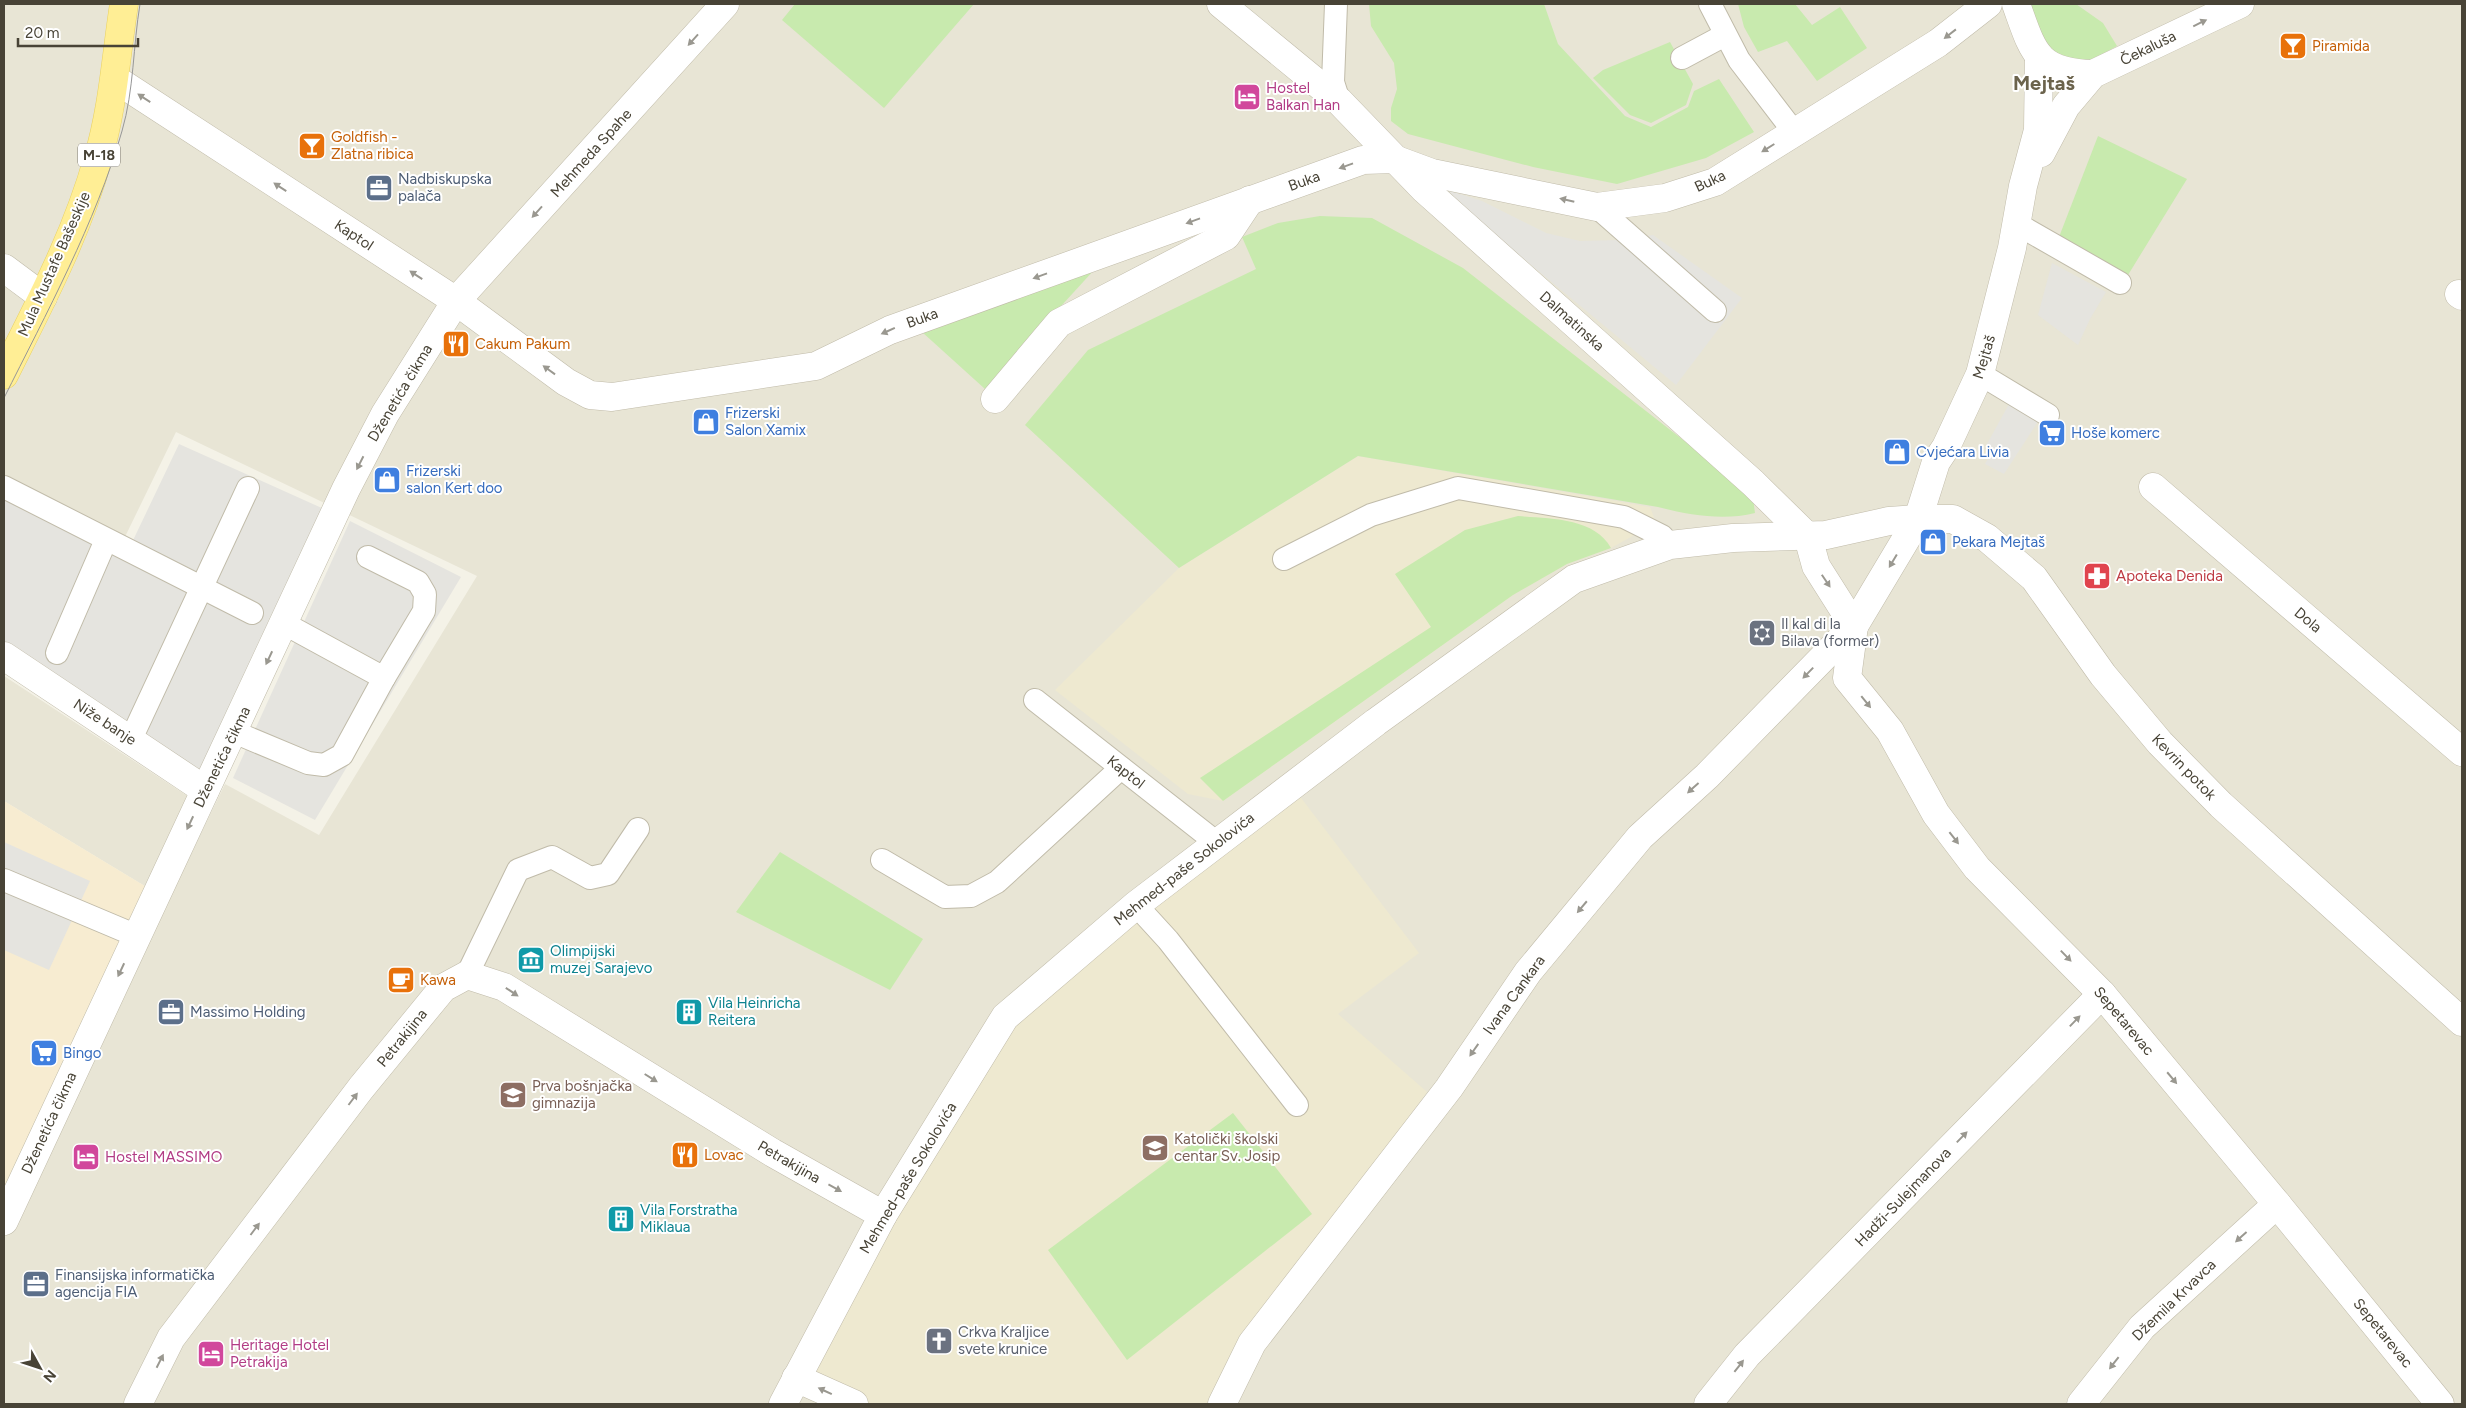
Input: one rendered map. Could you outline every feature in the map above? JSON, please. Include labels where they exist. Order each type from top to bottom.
[{"type":"main road","name":"Mula Mustafe Bašeskije","points":[[4,375],[43,298],[84,200],[98,159],[114,79],[124,4]]},
{"type":"street","name":"Mehmeda Spahe","points":[[456,301],[726,4]]},
{"type":"street","name":"Dalmatinska","points":[[1221,4],[1339,101],[1424,188],[1753,483],[1808,536]]},
{"type":"street","name":"Buka","points":[[590,395],[612,397],[816,366],[890,330],[1363,160],[1394,159],[1432,173],[1597,206],[1665,198],[1715,182],[1938,43],[1988,4]]},
{"type":"street","points":[[2016,4],[2032,49],[2039,56],[2055,68],[2071,73],[2093,74]]},
{"type":"street","name":"Čekaluša","points":[[2066,106],[2093,74],[2240,4]]},
{"type":"street","name":"Mejtaš","points":[[1854,626],[1918,519],[1936,462],[1946,447],[1980,374],[2017,224],[2023,186],[2038,130],[2039,56]]},
{"type":"street","name":"Kaptol","points":[[114,79],[456,301],[566,382],[590,395]]},
{"type":"street","name":"Mejtaš","points":[[2023,186],[2066,106]]},
{"type":"street","points":[[995,399],[1059,322],[1226,236],[1250,200]]},
{"type":"street","points":[[4,268],[43,298]]},
{"type":"street","name":"Dženetića čikma","points":[[4,1221],[205,790],[285,624],[346,489],[385,414],[456,301]]},
{"type":"street","name":"Dola","points":[[2153,487],[2462,752]]},
{"type":"street","points":[[1760,539],[1772,522],[1772,502]]},
{"type":"street","points":[[1854,626],[1816,566],[1808,536],[1826,536],[1889,521],[1918,519]]},
{"type":"street","name":"Kevrin potok","points":[[1918,519],[1953,519],[1987,538],[2034,578],[2103,675],[2160,743],[2221,805],[2462,1022]]},
{"type":"street","name":"Mehmed-paše Sokolovića","points":[[783,1404],[883,1215],[1004,1017],[1136,904],[1376,722],[1574,579],[1670,545],[1733,538],[1760,539],[1808,536]]},
{"type":"street","name":"Sepetarevac","points":[[1854,626],[1847,678],[1890,731],[1936,814],[1977,868],[2102,994],[2440,1404]]},
{"type":"street","name":"Ivana Cankara","points":[[1222,1404],[1252,1343],[1449,1088],[1528,972],[1640,837],[1707,776],[1854,626]]},
{"type":"street","name":"Niže banje","points":[[4,656],[205,790]]},
{"type":"street","name":"Petrakijina","points":[[138,1404],[171,1338],[355,1096],[444,988],[467,975],[504,987],[773,1153],[883,1215]]},
{"type":"street","name":"Hadži-Sulejmanova","points":[[1708,1404],[1748,1355],[2102,994]]},
{"type":"street","name":"Džemila Krvavca","points":[[2081,1404],[2142,1327],[2277,1204]]},
{"type":"street","points":[[796,1378],[854,1404]]},
{"type":"lane","name":"Dalmatinska","points":[[1336,4],[1333,82],[1339,101]]},
{"type":"lane","points":[[1710,4],[1739,60],[1794,132]]},
{"type":"lane","points":[[1682,58],[1725,36]]},
{"type":"lane","points":[[1597,206],[1715,311]]},
{"type":"lane","points":[[2017,224],[2120,283]]},
{"type":"lane","points":[[1980,374],[2048,415]]},
{"type":"lane","points":[[4,487],[252,613]]},
{"type":"lane","points":[[131,739],[248,488]]},
{"type":"lane","points":[[1284,559],[1371,515],[1458,488],[1624,517],[1662,536],[1670,545]]},
{"type":"lane","points":[[57,653],[106,540]]},
{"type":"lane","points":[[234,732],[308,763],[324,765],[342,755],[384,678],[424,611],[425,594],[418,582],[368,556]]},
{"type":"lane","points":[[285,624],[384,678]]},
{"type":"lane","name":"Kaptol","points":[[1035,700],[1217,843]]},
{"type":"lane","points":[[882,860],[945,897],[971,896],[997,882],[1121,768]]},
{"type":"lane","points":[[467,975],[518,870],[552,858],[590,878],[608,874],[638,829]]},
{"type":"lane","points":[[4,880],[137,936]]},
{"type":"lane","points":[[1136,904],[1168,940],[1297,1105]]},
{"type":"shaded area","points":[[4,4],[2462,4],[2462,1404],[4,1404],[4,1239],[225,784],[319,835],[477,576],[176,432],[122,543],[4,480]]},
{"type":"shaded area","points":[[1447,190],[1482,201],[1546,233],[1580,241],[1618,240],[1653,235],[1742,298],[1676,385],[1502,241]]},
{"type":"shaded area","points":[[2052,263],[2106,292],[2090,319],[2078,345],[2038,315]]},
{"type":"shaded area","points":[[2009,404],[2039,420],[2004,474],[1985,464],[1991,453],[1987,444]]},
{"type":"shaded area","points":[[179,444],[324,509],[201,777],[4,641],[4,492],[126,555]]},
{"type":"shaded area","points":[[1358,456],[1650,507],[1656,523],[1611,548],[1567,564],[1513,595],[1223,801],[1188,794],[1055,690],[1179,568]]},
{"type":"shaded area","points":[[350,521],[461,577],[315,820],[233,778]]},
{"type":"shaded area","points":[[4,676],[195,801],[153,891],[4,801]]},
{"type":"shaded area","name":"Katolički školski centar Sv. Josip","points":[[1292,786],[1419,953],[1338,1014],[1427,1092],[1248,1338],[1214,1404],[854,1404],[796,1378],[1005,1017]]},
{"type":"shaded area","points":[[4,801],[153,891],[4,1200]]},
{"type":"shaded area","points":[[4,842],[90,881],[49,970],[4,950]]},
{"type":"green space","points":[[795,4],[974,4],[884,108],[782,20]]},
{"type":"green space","points":[[1369,4],[1544,4],[1558,44],[1625,116],[1651,127],[1688,107],[1694,91],[1719,79],[1754,132],[1706,158],[1617,184],[1533,167],[1408,134],[1391,121],[1391,108],[1397,89],[1394,63],[1371,26]]},
{"type":"green space","points":[[1738,4],[1795,4],[1812,25],[1840,7],[1867,48],[1817,81],[1787,41],[1758,52],[1744,27]]},
{"type":"green space","points":[[2028,4],[2076,4],[2103,23],[2117,46],[2086,63],[2069,61],[2049,50]]},
{"type":"green space","points":[[1670,42],[1693,84],[1686,105],[1651,123],[1630,115],[1593,78],[1603,70]]},
{"type":"green space","points":[[2098,136],[2187,179],[2128,275],[2059,237]]},
{"type":"green space","points":[[1320,216],[1372,218],[1463,268],[1719,468],[1753,498],[1755,513],[1731,517],[1694,515],[1658,507],[1358,456],[1179,568],[1025,425],[1088,350],[1256,269],[1242,237],[1278,223]]},
{"type":"green space","points":[[1095,269],[985,389],[922,332]]},
{"type":"green space","points":[[1518,516],[1557,519],[1582,525],[1594,530],[1611,548],[1567,564],[1513,595],[1223,801],[1200,778],[1431,627],[1395,574],[1465,530]]},
{"type":"green space","points":[[780,852],[923,939],[890,990],[736,912]]},
{"type":"green space","points":[[1233,1113],[1312,1214],[1127,1360],[1048,1250]]},
{"type":"tram line","points":[[4,398],[69,267],[111,165],[122,131],[129,100],[140,4]]},
{"type":"place","name":"Piramida","points":[[2293,46]]},
{"type":"place","name":"Hostel Balkan Han","points":[[1247,97]]},
{"type":"place","name":"Goldfish - Zlatna ribica","points":[[312,146]]},
{"type":"place","name":"Nadbiskupska palača","points":[[379,188]]},
{"type":"place","name":"Cakum Pakum","points":[[456,344]]},
{"type":"place","name":"Frizerski Salon Xamix","points":[[706,422]]},
{"type":"place","name":"Hoše komerc","points":[[2052,433]]},
{"type":"place","name":"Cvjećara Livia","points":[[1897,452]]},
{"type":"place","name":"Frizerski salon Kert doo","points":[[387,480]]},
{"type":"place","name":"Pekara Mejtaš","points":[[1933,542]]},
{"type":"place","name":"Apoteka Denida","points":[[2097,576]]},
{"type":"place","name":"Il kal di la Bilava (former)","points":[[1762,633]]},
{"type":"place","name":"Olimpijski muzej Sarajevo","points":[[531,960]]},
{"type":"place","name":"Kawa","points":[[401,980]]},
{"type":"place","name":"Massimo Holding","points":[[171,1012]]},
{"type":"place","name":"Vila Heinricha Reitera","points":[[689,1012]]},
{"type":"place","name":"Bingo","points":[[44,1053]]},
{"type":"place","name":"Prva bošnjačka gimnazija","points":[[513,1095]]},
{"type":"place","name":"Katolički školski centar Sv. Josip","points":[[1155,1148]]},
{"type":"place","name":"Lovac","points":[[685,1155]]},
{"type":"place","name":"Hostel MASSIMO","points":[[86,1157]]},
{"type":"place","name":"Vila Forstratha Miklaua","points":[[621,1219]]},
{"type":"place","name":"Finansijska informatička agencija FIA","points":[[36,1284]]},
{"type":"place","name":"Crkva Kraljice svete krunice","points":[[939,1341]]},
{"type":"place","name":"Heritage Hotel Petrakija","points":[[211,1354]]},
{"type":"district","name":"Mejtaš","points":[[2044,83]]}]
